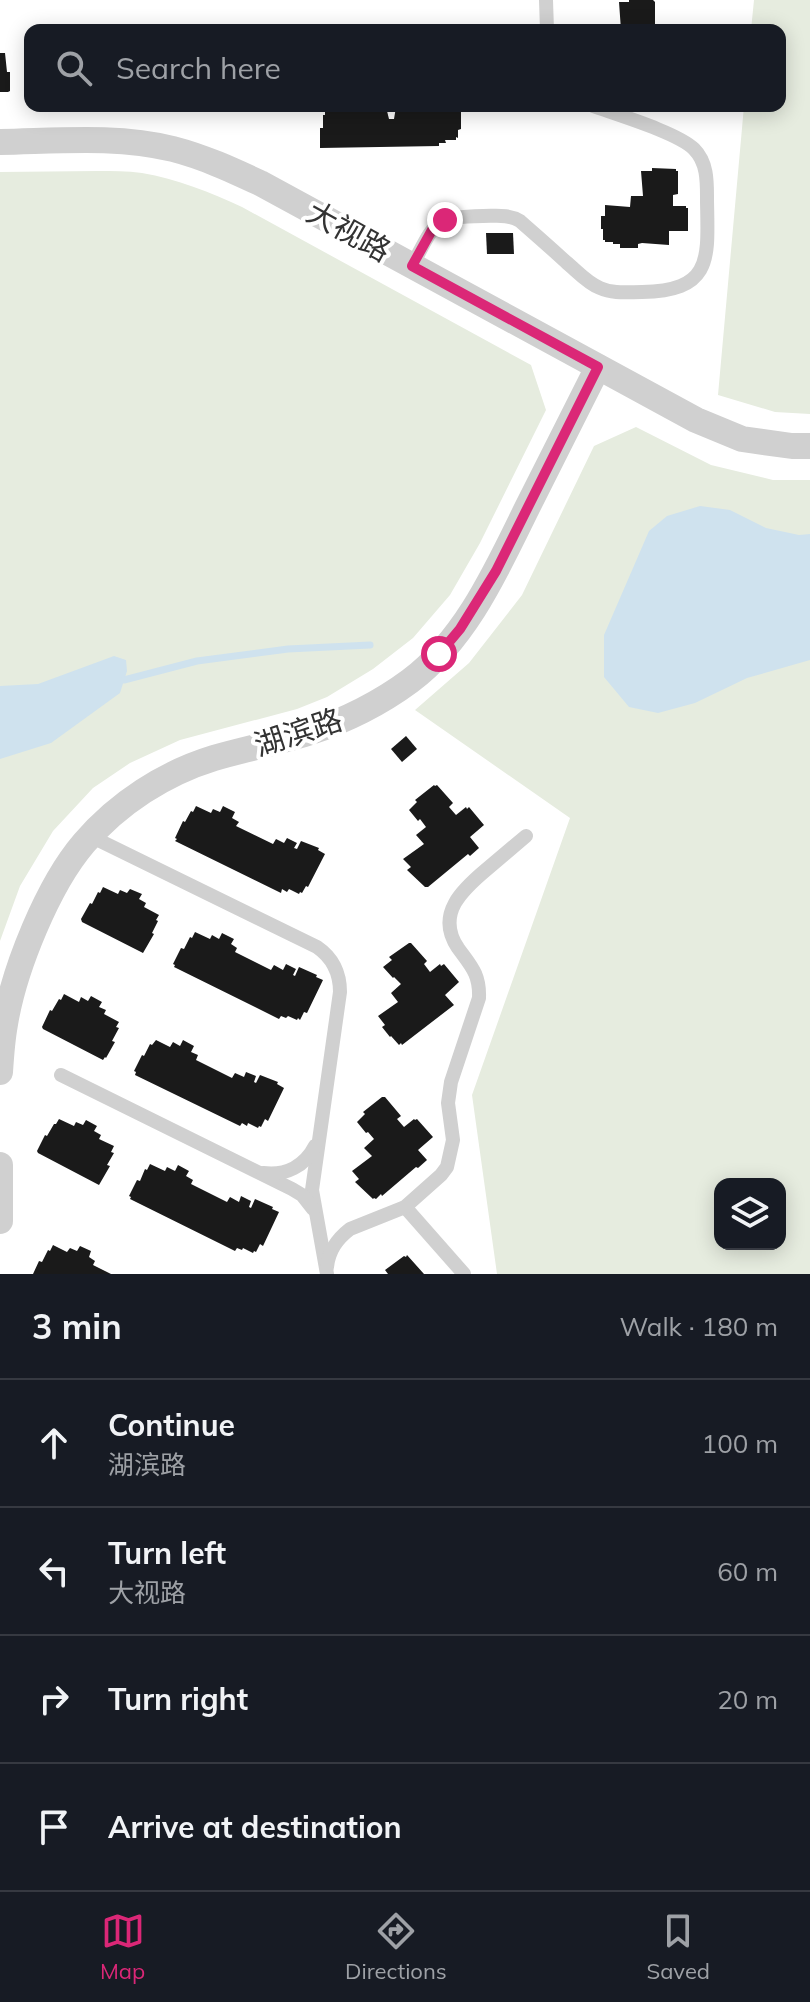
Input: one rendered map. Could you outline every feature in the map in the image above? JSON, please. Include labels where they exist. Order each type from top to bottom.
[{"type":"street","name":"大视路","points":[[0,142],[115,140],[171,149],[213,161],[260,183],[696,420],[742,439],[810,446]]},
{"type":"street","name":"湖滨路","points":[[0,1072],[13,987],[42,910],[61,876],[90,836],[141,793],[176,772],[213,758],[307,734],[346,719],[376,703],[420,672],[460,629],[496,571],[598,367]]},
{"type":"street","points":[[0,1165],[0,1221]]},
{"type":"lane","points":[[546,0],[547,24]]},
{"type":"lane","points":[[412,266],[432,230],[445,220],[507,215],[520,221],[587,281],[604,290],[672,290],[691,280],[699,272],[708,248],[707,179],[701,156],[683,140],[609,112]]},
{"type":"lane","points":[[90,836],[317,947],[336,968],[340,992],[312,1190],[327,1273]]},
{"type":"lane","points":[[327,1273],[334,1245],[344,1233],[405,1207],[441,1175],[450,1161],[453,1140],[448,1103],[451,1082],[480,988],[475,971],[452,935],[451,912],[465,887],[526,836]]},
{"type":"lane","points":[[61,1075],[302,1195],[316,1216]]},
{"type":"lane","points":[[255,1171],[277,1174],[292,1169],[306,1159],[318,1140]]},
{"type":"lane","points":[[405,1207],[464,1274]]},
{"type":"shaded area","points":[[754,0],[810,0],[810,414],[775,412],[718,395],[743,112],[786,112],[786,24],[752,24]]},
{"type":"shaded area","points":[[0,172],[136,172],[168,179],[242,207],[531,365],[546,410],[480,543],[450,595],[413,638],[373,669],[327,697],[297,709],[180,740],[130,763],[93,788],[53,831],[20,886],[0,941]]},
{"type":"shaded area","points":[[636,427],[711,465],[773,480],[810,480],[810,1274],[497,1274],[472,1095],[570,818],[415,710],[469,663],[522,595],[594,446]]},
{"type":"water","points":[[700,506],[730,510],[766,528],[799,535],[810,534],[810,660],[747,678],[695,703],[658,713],[629,707],[604,677],[604,635],[649,531],[667,516]]},
{"type":"water","points":[[114,656],[126,660],[127,671],[120,693],[51,743],[0,759],[0,686],[38,684]]},
{"type":"building","points":[[653,0],[655,24],[621,24],[619,2]]},
{"type":"building","points":[[0,53],[5,53],[7,72],[10,72],[8,92],[0,92]]},
{"type":"building","points":[[325,112],[387,112],[389,119],[394,119],[395,112],[461,112],[461,129],[456,140],[445,140],[446,143],[439,143],[439,146],[320,148],[320,128],[323,128]]},
{"type":"building","points":[[652,168],[678,171],[678,194],[673,195],[673,206],[688,208],[688,231],[669,231],[669,245],[642,243],[638,244],[638,248],[620,248],[620,244],[605,242],[601,216],[605,216],[605,205],[630,207],[631,196],[643,196],[641,171],[652,171]]},
{"type":"building","points":[[486,233],[513,233],[514,254],[487,254]]},
{"type":"building","points":[[406,736],[417,749],[402,762],[391,749]]},
{"type":"building","points":[[434,785],[453,803],[449,807],[456,815],[469,807],[484,825],[470,837],[479,848],[425,887],[407,870],[411,867],[403,859],[424,844],[416,835],[426,827],[409,810],[417,802],[415,800]]},
{"type":"building","points":[[196,806],[211,813],[213,809],[220,812],[223,806],[235,812],[232,818],[239,822],[236,826],[273,844],[276,839],[284,843],[287,838],[297,843],[294,848],[297,849],[301,841],[319,848],[325,854],[308,887],[299,894],[289,889],[287,892],[282,889],[281,893],[175,841],[183,821]]},
{"type":"building","points":[[103,887],[118,894],[120,890],[127,893],[130,889],[142,894],[139,899],[146,903],[144,907],[159,915],[154,934],[143,953],[82,922],[90,903]]},
{"type":"building","points":[[195,932],[210,939],[212,935],[219,939],[222,933],[234,939],[231,944],[237,948],[235,952],[271,970],[274,965],[283,970],[286,964],[296,969],[295,976],[299,967],[317,975],[323,980],[307,1013],[304,1012],[300,1020],[288,1016],[279,1019],[174,967],[181,948],[184,949]]},
{"type":"building","points":[[409,943],[427,961],[424,964],[430,972],[444,964],[459,982],[445,995],[454,1005],[399,1045],[382,1027],[385,1025],[378,1016],[398,1002],[391,993],[401,984],[383,967],[392,960],[389,957]]},
{"type":"building","points":[[64,994],[79,1002],[81,997],[88,1001],[91,996],[102,1002],[99,1007],[106,1010],[104,1014],[119,1022],[112,1041],[115,1042],[103,1060],[43,1029],[50,1010]]},
{"type":"building","points":[[156,1040],[170,1047],[173,1042],[180,1046],[183,1040],[194,1046],[191,1052],[198,1055],[196,1060],[232,1078],[235,1073],[244,1077],[246,1072],[256,1076],[256,1083],[260,1075],[278,1082],[284,1088],[268,1121],[265,1119],[258,1128],[248,1123],[247,1126],[242,1123],[240,1126],[135,1075],[142,1055]]},
{"type":"building","points":[[382,1097],[401,1116],[397,1119],[404,1127],[417,1119],[433,1137],[418,1150],[427,1160],[382,1196],[373,1199],[355,1182],[359,1179],[352,1171],[372,1156],[364,1148],[374,1139],[357,1122],[365,1114],[363,1112]]},
{"type":"building","points":[[59,1119],[74,1126],[76,1122],[83,1125],[86,1120],[97,1126],[94,1131],[101,1135],[99,1139],[114,1146],[111,1152],[114,1153],[107,1165],[110,1166],[99,1185],[38,1153],[45,1135]]},
{"type":"building","points":[[150,1164],[165,1171],[167,1167],[175,1171],[178,1165],[189,1171],[186,1176],[193,1180],[191,1184],[227,1202],[230,1197],[239,1202],[241,1196],[251,1201],[251,1208],[255,1199],[273,1207],[279,1212],[263,1246],[260,1244],[253,1253],[243,1248],[235,1251],[130,1199],[137,1180],[140,1181]]},
{"type":"building","points":[[53,1245],[67,1252],[70,1248],[77,1251],[80,1246],[91,1251],[89,1257],[95,1261],[93,1265],[111,1274],[33,1274],[39,1261],[42,1262]]},
{"type":"building","points":[[407,1255],[424,1274],[388,1274],[385,1270]]},
{"type":"waterway","points":[[124,680],[197,661],[288,649],[370,645]]},
{"type":"route","points":[[439,654],[460,629],[496,571],[598,367],[412,266],[432,230],[445,220]]}]
